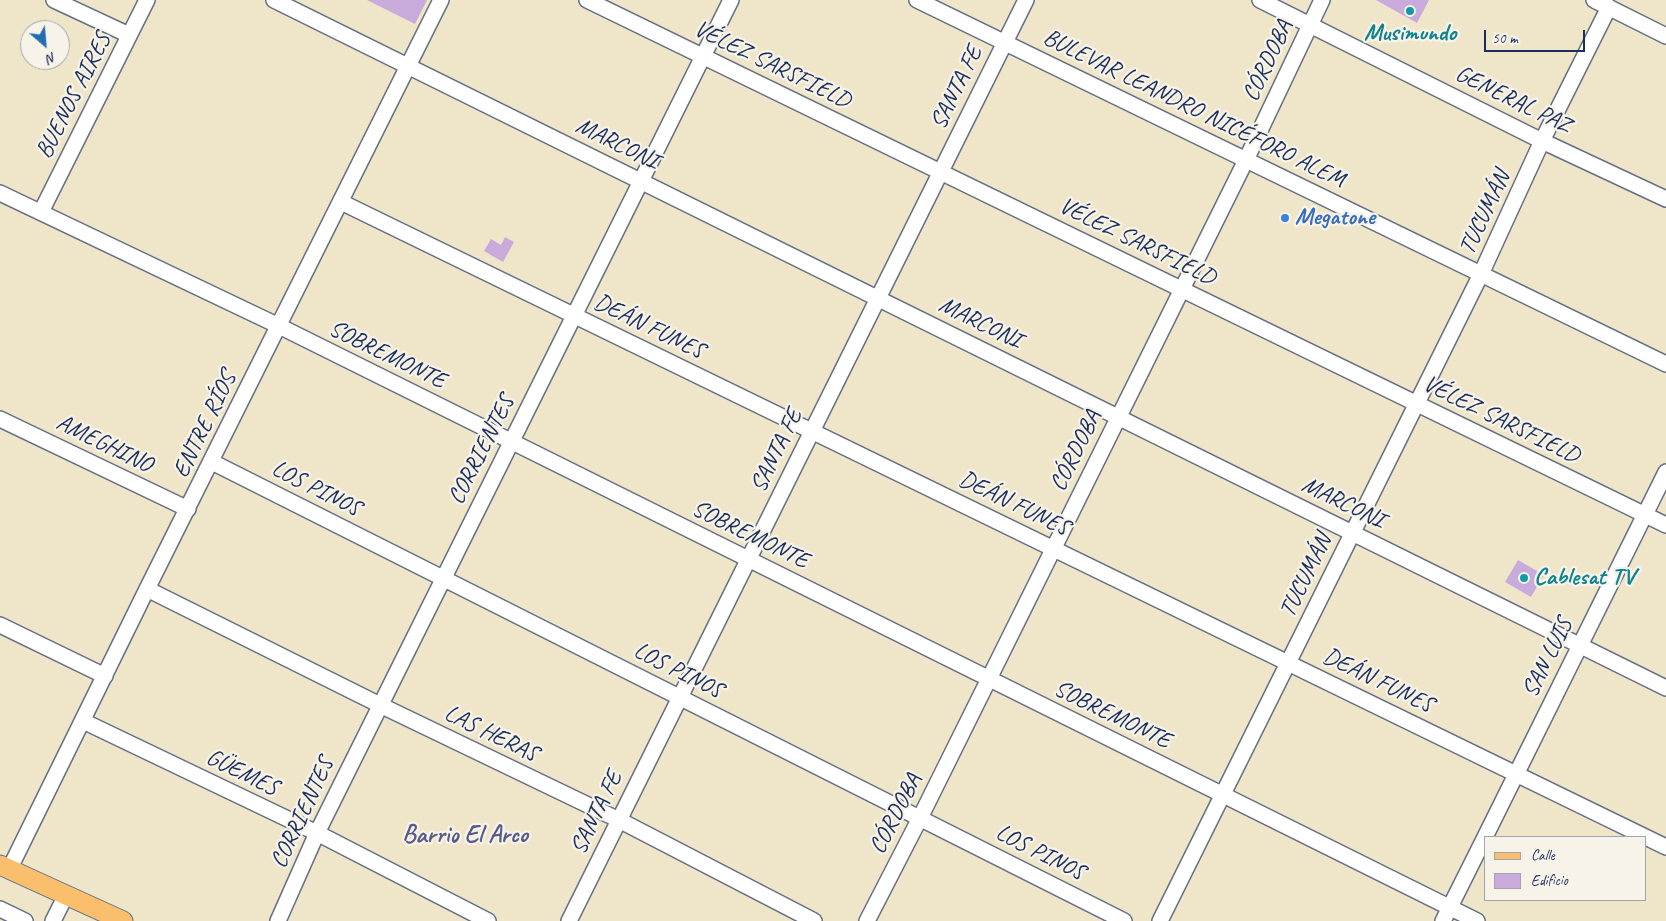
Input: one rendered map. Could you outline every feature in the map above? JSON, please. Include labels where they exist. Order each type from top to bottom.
[{"type":"main road","points":[[5,867],[123,921]]},
{"type":"street","points":[[54,0],[130,35]]},
{"type":"street","name":"BUENOS AIRES","points":[[41,212],[147,0]]},
{"type":"street","name":"MARCONI","points":[[274,0],[1666,688]]},
{"type":"street","name":"ENTRE RÍOS","points":[[5,867],[83,721],[441,0]]},
{"type":"street","name":"VÉLEZ SARSFIELD","points":[[587,0],[1666,525]]},
{"type":"street","name":"CORRIENTES","points":[[278,921],[317,833],[730,0]]},
{"type":"street","name":"BULEVAR LEANDRO NICÉFORO ALEM","points":[[918,0],[1666,364]]},
{"type":"street","name":"SANTA FE","points":[[569,921],[1026,0]]},
{"type":"street","name":"GENERAL PAZ","points":[[1260,0],[1542,140],[1666,199]]},
{"type":"street","name":"CÓRDOBA","points":[[867,921],[1182,290],[1322,0]]},
{"type":"street","points":[[1594,0],[1666,36]]},
{"type":"street","name":"TUCUMÁN","points":[[1160,921],[1481,274],[1542,140],[1609,7]]},
{"type":"street","name":"SOBREMONTE","points":[[0,193],[279,326],[1223,795],[1447,914],[1477,921]]},
{"type":"street","name":"DEÁN FUNES","points":[[341,202],[1643,836]]},
{"type":"street","name":"AMEGHINO","points":[[0,419],[188,509]]},
{"type":"street","name":"LOS PINOS","points":[[212,462],[1124,921]]},
{"type":"street","name":"SAN LUIS","points":[[1485,836],[1666,472]]},
{"type":"street","name":"LAS HERAS","points":[[147,589],[380,705],[619,820],[814,921]]},
{"type":"street","points":[[0,625],[105,676]]},
{"type":"street","name":"GÜEMES","points":[[83,721],[317,833],[488,921]]},
{"type":"street","name":"DEÁN FUNES","points":[[1646,837],[1666,847]]},
{"type":"street","name":"SAN LUIS","points":[[1447,914],[1484,839]]},
{"type":"street","points":[[53,921],[66,896]]},
{"type":"street","points":[[0,909],[25,921]]},
{"type":"building","points":[[367,0],[427,0],[415,24]]},
{"type":"building","name":"Musimundo","points":[[1376,0],[1429,0],[1417,23]]},
{"type":"building","points":[[505,237],[514,242],[503,262],[484,251],[491,239],[501,245]]},
{"type":"building","name":"Cablesat TV","points":[[1518,560],[1544,575],[1531,597],[1505,582]]},
{"type":"place","name":"Musimundo","points":[[1410,11]]},
{"type":"place","name":"Megatone","points":[[1285,218]]},
{"type":"place","name":"Cablesat TV","points":[[1524,578]]},
{"type":"district","name":"Barrio El Arco","points":[[465,835]]}]
